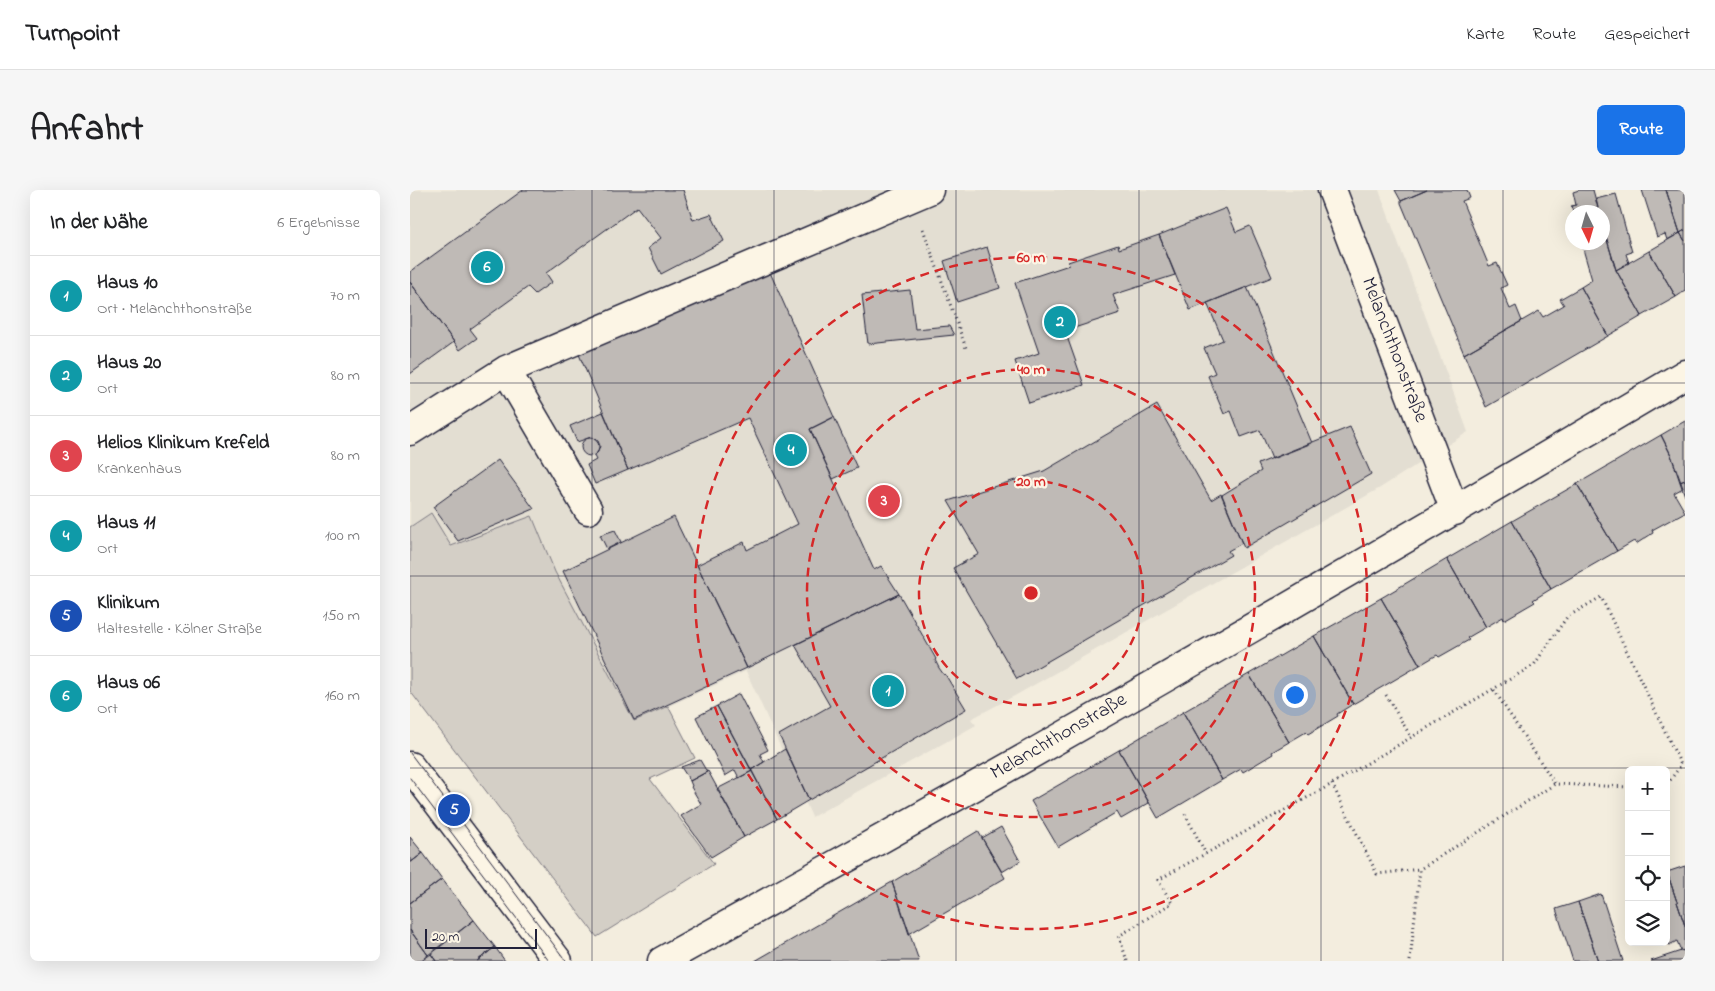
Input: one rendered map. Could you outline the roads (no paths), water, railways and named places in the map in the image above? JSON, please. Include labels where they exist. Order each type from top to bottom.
[{"type":"street","name":"Melanchthonstraße","points":[[1332,190],[1455,511]]},
{"type":"street","points":[[410,431],[506,370],[920,194]]},
{"type":"street","points":[[506,370],[588,510]]},
{"type":"street","name":"Melanchthonstraße","points":[[662,961],[1455,511],[1685,374]]},
{"type":"street","points":[[410,766],[558,961]]},
{"type":"tram line","points":[[410,753],[566,961]]},
{"type":"tram line","points":[[410,778],[549,961]]},
{"type":"place","name":"Haus 06","points":[[487,267]]},
{"type":"place","name":"Haus 20","points":[[1060,322]]},
{"type":"place","name":"Haus 11","points":[[791,450]]},
{"type":"place","name":"Helios Klinikum Krefeld","points":[[884,501]]},
{"type":"place","name":"Haus 10","points":[[888,691]]},
{"type":"place","name":"Klinikum","points":[[454,810]]}]
